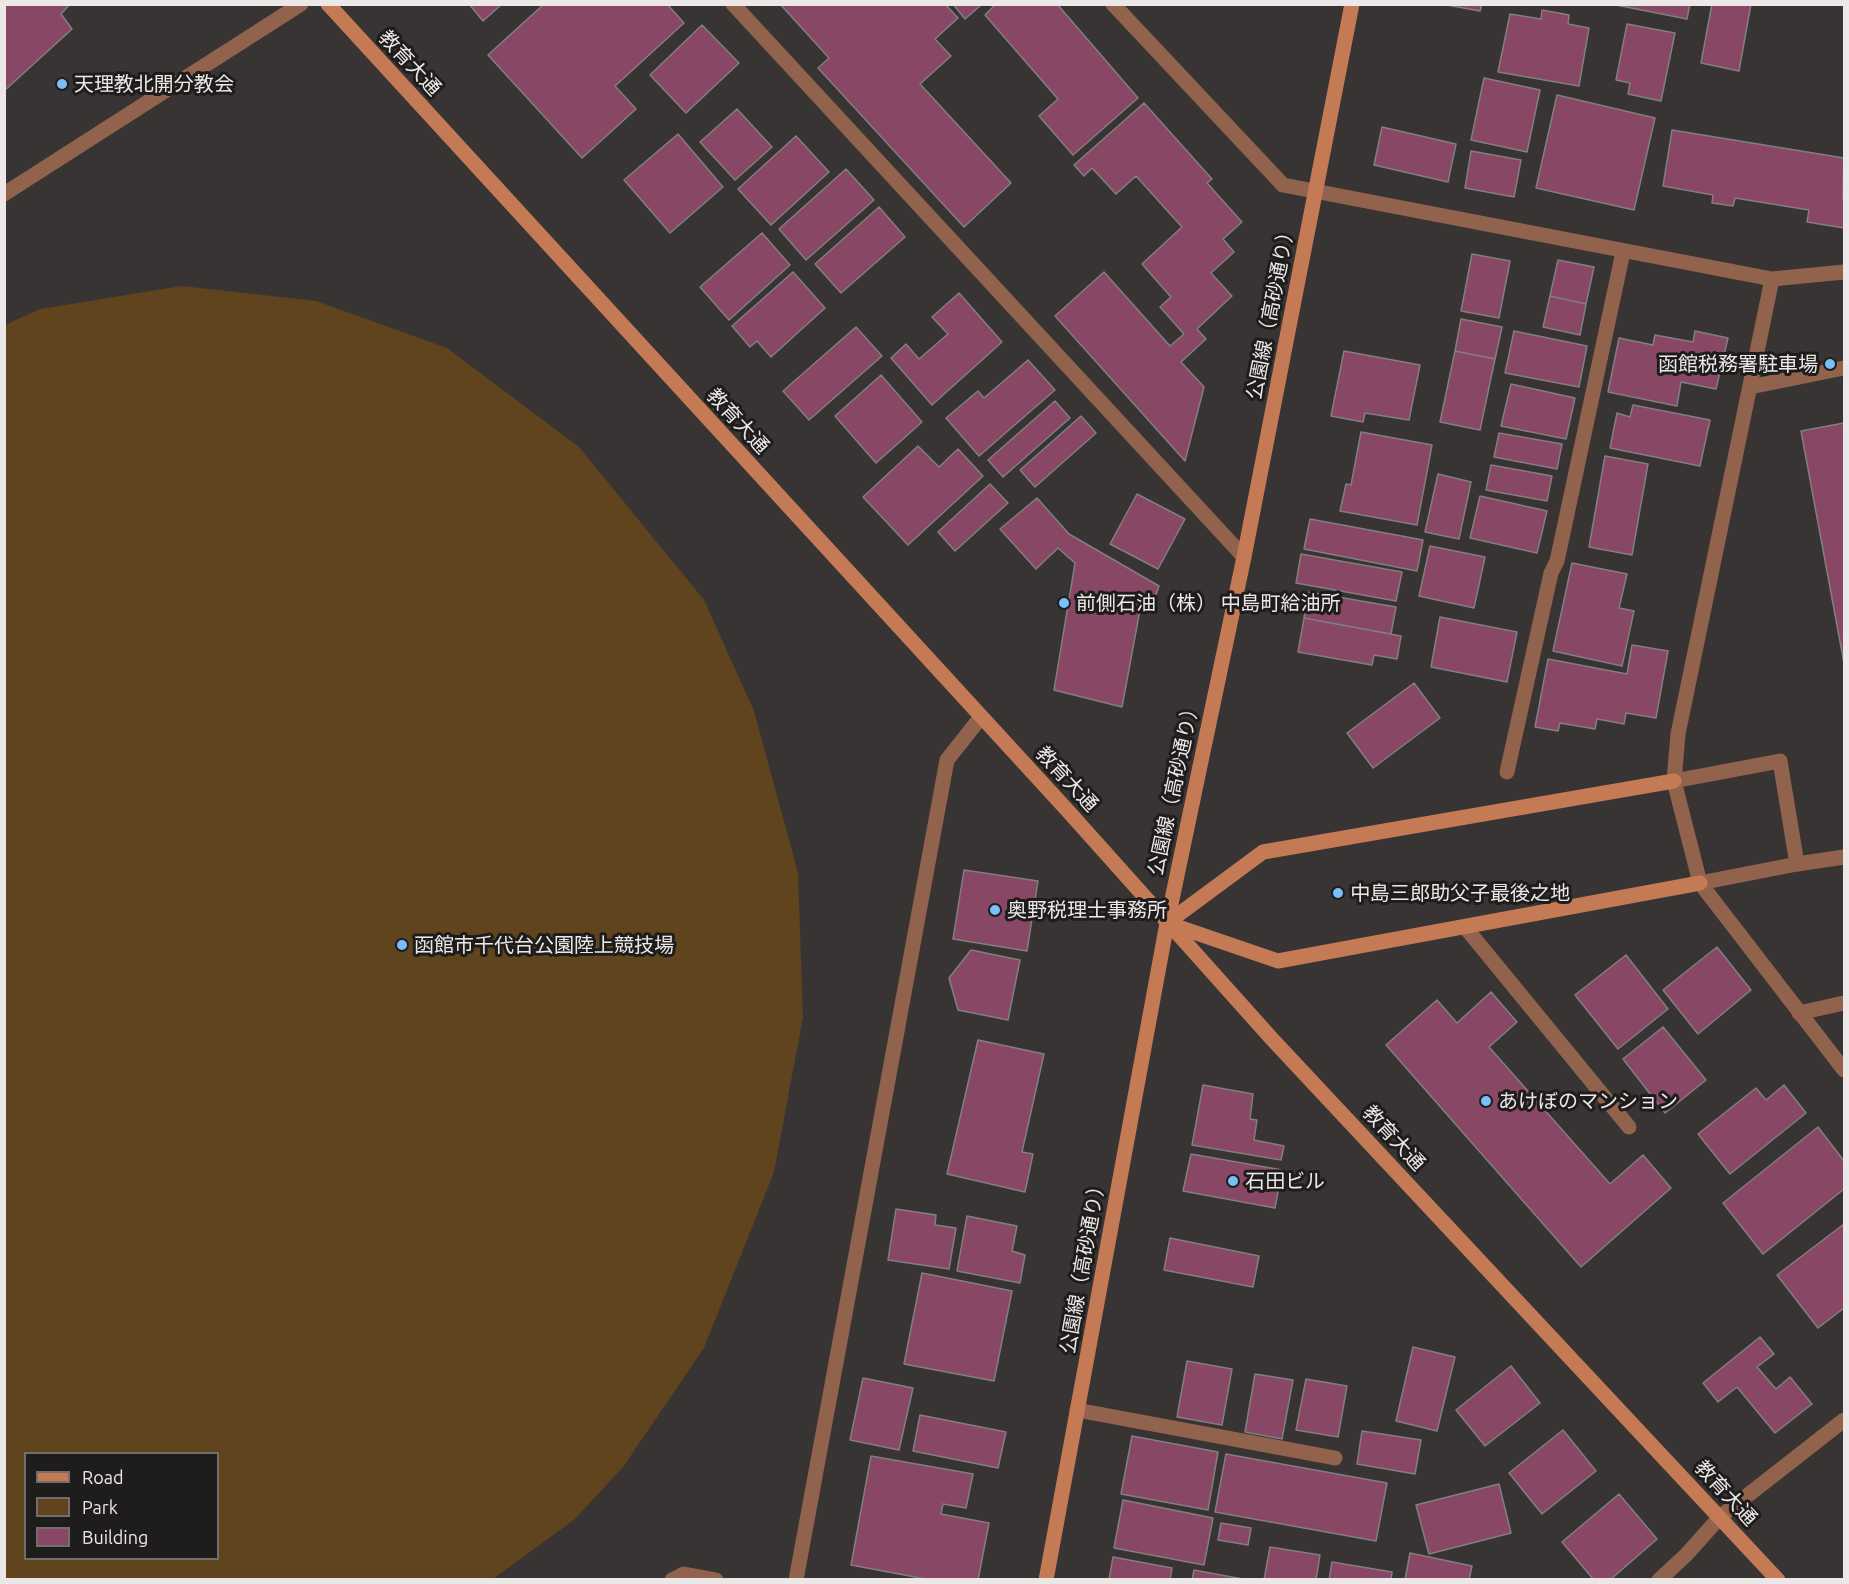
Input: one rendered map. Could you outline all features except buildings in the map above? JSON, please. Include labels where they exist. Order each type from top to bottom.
[{"type":"street","points":[[4,194],[301,4]]},
{"type":"street","name":"教育大通","points":[[328,4],[981,717],[1280,1048],[1778,1580]]},
{"type":"street","points":[[733,4],[1244,557]]},
{"type":"street","points":[[1113,4],[1283,186],[1772,279],[1845,272]]},
{"type":"street","name":"公園線（高砂通り）","points":[[1046,1580],[1167,923],[1244,557],[1352,4]]},
{"type":"street","points":[[1507,772],[1551,573],[1557,561],[1623,252]]},
{"type":"street","points":[[1772,279],[1678,734],[1674,781],[1700,883],[1845,1070]]},
{"type":"street","points":[[1750,387],[1845,368]]},
{"type":"street","points":[[796,1580],[947,760],[981,717]]},
{"type":"street","points":[[1167,923],[1263,852],[1780,761],[1797,864]]},
{"type":"street","points":[[1167,923],[1278,961],[1845,857]]},
{"type":"street","points":[[1465,927],[1629,1127]]},
{"type":"street","points":[[1799,1013],[1845,1003]]},
{"type":"street","points":[[1077,1410],[1335,1458]]},
{"type":"street","points":[[1659,1580],[1686,1555],[1720,1517],[1845,1420]]},
{"type":"street","points":[[672,1580],[684,1574],[716,1580]]},
{"type":"green space","name":"函館市千代台公園陸上競技場","points":[[182,286],[316,301],[447,348],[579,447],[704,600],[754,711],[798,873],[803,1017],[774,1172],[704,1348],[623,1467],[575,1519],[493,1579],[5,1579],[5,325],[40,309]]},
{"type":"place","name":"天理教北開分教会","points":[[62,84]]},
{"type":"place","name":"函館税務署駐車場","points":[[1830,364]]},
{"type":"place","name":"前側石油（株） 中島町給油所","points":[[1064,603]]},
{"type":"place","name":"中島三郎助父子最後之地","points":[[1338,893]]},
{"type":"place","name":"奥野税理士事務所","points":[[995,910]]},
{"type":"place","name":"函館市千代台公園陸上競技場","points":[[402,945]]},
{"type":"place","name":"あけぼのマンション","points":[[1486,1101]]},
{"type":"place","name":"石田ビル","points":[[1233,1181]]}]
